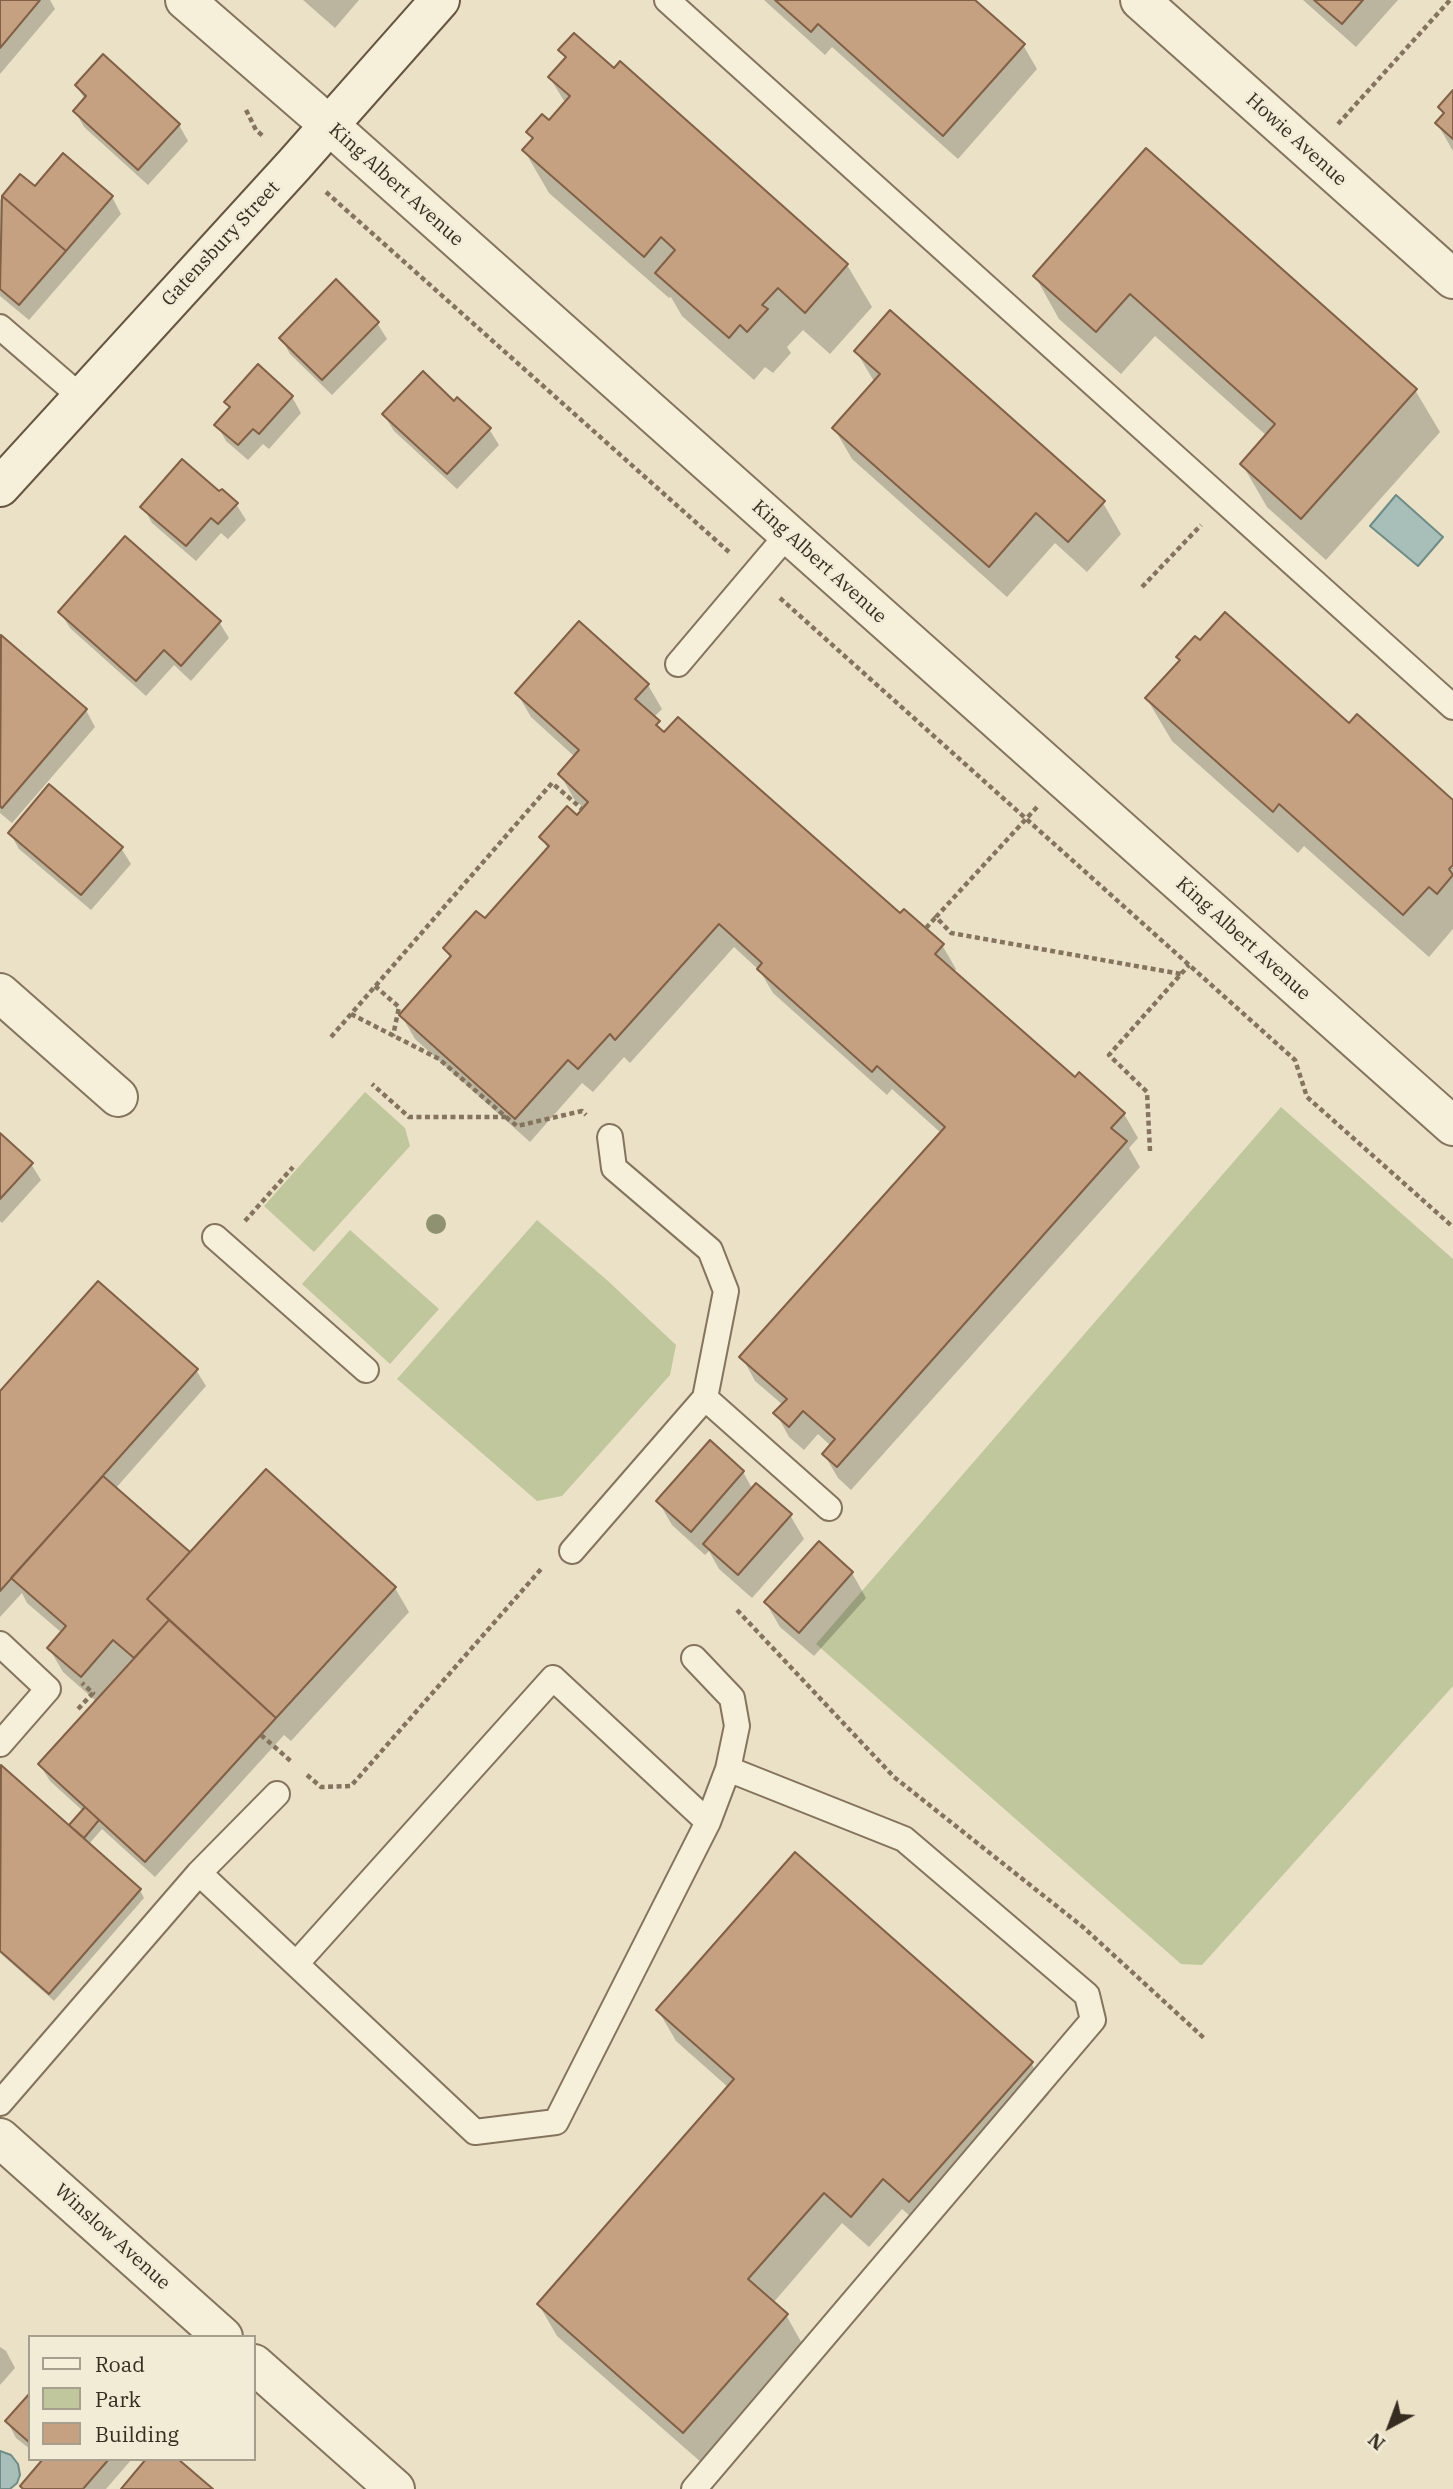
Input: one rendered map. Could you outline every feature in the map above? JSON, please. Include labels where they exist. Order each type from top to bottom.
[{"type":"street","name":"King Albert Avenue","points":[[185,0],[329,125],[1453,1126]]},
{"type":"street","name":"Gatensbury Street","points":[[0,487],[440,0]]},
{"type":"street","name":"Howie Avenue","points":[[1140,0],[1453,279]]},
{"type":"street","points":[[0,993],[118,1097]]},
{"type":"street","name":"Winslow Avenue","points":[[0,2138],[221,2335]]},
{"type":"street","points":[[256,2366],[395,2489]]},
{"type":"lane","points":[[667,0],[1453,708]]},
{"type":"lane","points":[[0,327],[81,397]]},
{"type":"lane","points":[[678,664],[788,534]]},
{"type":"lane","points":[[572,1551],[705,1398],[726,1291],[709,1250],[614,1168],[610,1137]]},
{"type":"lane","points":[[215,1237],[366,1370]]},
{"type":"lane","points":[[705,1398],[830,1508]]},
{"type":"lane","points":[[0,1644],[48,1689],[0,1744]]},
{"type":"lane","points":[[199,1873],[475,2132],[556,2122],[708,1822],[728,1769],[737,1726],[732,1698],[694,1658]]},
{"type":"lane","points":[[296,1964],[553,1678],[708,1822]]},
{"type":"lane","points":[[694,2489],[1093,2020],[1087,1995],[904,1839],[728,1769]]},
{"type":"lane","points":[[0,2103],[199,1873],[277,1794]]},
{"type":"path","points":[[1311,153],[1450,0]]},
{"type":"path","points":[[320,187],[1295,1060],[1307,1097],[1453,1227]]},
{"type":"path","points":[[1142,587],[1224,501]]},
{"type":"path","points":[[331,1037],[552,783],[582,809]]},
{"type":"path","points":[[926,928],[1041,803]]},
{"type":"path","points":[[936,917],[951,933],[1181,974]]},
{"type":"path","points":[[1150,1152],[1147,1092],[1108,1055],[1189,965]]},
{"type":"path","points":[[375,986],[399,1007],[393,1035]]},
{"type":"path","points":[[351,1014],[439,1059],[506,1117],[409,1116],[372,1084]]},
{"type":"path","points":[[251,1214],[263,1204],[293,1167]]},
{"type":"path","points":[[261,1735],[321,1787],[351,1786],[545,1563]]},
{"type":"path","points":[[737,1611],[894,1777],[1083,1927],[1205,2039]]},
{"type":"green space","points":[[365,1092],[405,1128],[410,1146],[314,1252],[264,1206]]},
{"type":"green space","points":[[1281,1107],[1453,1259],[1453,1686],[1202,1965],[1181,1964],[816,1644]]},
{"type":"green space","points":[[537,1220],[608,1281],[676,1345],[670,1375],[562,1496],[537,1501],[397,1379]]},
{"type":"green space","points":[[350,1230],[439,1309],[390,1364],[302,1284]]},
{"type":"water","points":[[1396,495],[1443,537],[1418,566],[1370,526]]},
{"type":"water","points":[[0,2451],[11,2455],[18,2464],[20,2475],[17,2483],[10,2489],[0,2489]]},
{"type":"building","points":[[0,0],[40,0],[0,48]]},
{"type":"building","points":[[775,0],[975,0],[1025,44],[943,136],[818,24],[811,32]]},
{"type":"building","points":[[1314,0],[1363,0],[1342,24]]},
{"type":"building","points":[[574,33],[614,68],[620,61],[848,264],[805,313],[778,288],[762,305],[768,309],[747,332],[740,325],[729,338],[655,273],[675,250],[661,237],[644,257],[522,150],[533,138],[526,132],[542,114],[549,120],[570,96],[548,77],[566,57],[558,50]]},
{"type":"building","points":[[103,54],[180,124],[138,170],[73,111],[86,96],[75,85]]},
{"type":"building","points":[[1453,90],[1453,139],[1435,123],[1444,113],[1438,107]]},
{"type":"building","points":[[1146,148],[1417,389],[1301,519],[1240,464],[1275,424],[1130,294],[1096,332],[1033,276]]},
{"type":"building","points":[[63,153],[113,196],[66,251],[2,196],[20,174],[35,186]]},
{"type":"building","points":[[2,196],[66,251],[19,305],[0,289]]},
{"type":"building","points":[[336,279],[379,322],[322,380],[279,338]]},
{"type":"building","points":[[890,310],[1105,501],[1068,542],[1036,513],[989,567],[832,428],[880,374],[854,351]]},
{"type":"building","points":[[258,364],[293,396],[259,434],[253,429],[238,445],[214,425],[230,407],[224,402]]},
{"type":"building","points":[[423,371],[454,401],[457,397],[491,428],[447,474],[382,414]]},
{"type":"building","points":[[182,459],[219,491],[222,489],[238,503],[218,524],[211,518],[186,546],[140,507]]},
{"type":"building","points":[[125,536],[221,621],[181,666],[164,650],[136,681],[58,612]]},
{"type":"building","points":[[1225,612],[1349,723],[1357,714],[1453,800],[1453,865],[1449,869],[1453,875],[1437,894],[1429,887],[1403,915],[1279,804],[1273,812],[1145,698],[1180,660],[1176,657],[1195,636],[1200,640]]},
{"type":"building","points":[[579,621],[649,684],[635,699],[660,721],[656,725],[664,732],[678,717],[900,913],[904,909],[944,944],[935,954],[1075,1077],[1079,1072],[1125,1113],[1111,1128],[1127,1141],[837,1467],[822,1454],[835,1439],[803,1411],[789,1427],[773,1413],[787,1399],[739,1357],[945,1127],[877,1066],[872,1072],[757,969],[762,963],[719,924],[615,1040],[610,1034],[578,1069],[568,1060],[515,1119],[399,1015],[451,956],[443,948],[476,911],[485,918],[549,846],[539,837],[567,806],[577,815],[588,802],[558,774],[579,750],[515,693]]},
{"type":"building","points":[[1,635],[87,709],[2,808],[0,806]]},
{"type":"building","points":[[49,784],[123,847],[81,895],[8,833]]},
{"type":"building","points":[[0,1133],[33,1163],[0,1199]]},
{"type":"building","points":[[98,1281],[198,1369],[0,1591],[0,1391]]},
{"type":"building","points":[[710,1440],[744,1471],[691,1532],[656,1501]]},
{"type":"building","points":[[266,1469],[396,1587],[276,1718],[147,1599]]},
{"type":"building","points":[[103,1476],[190,1552],[147,1599],[169,1620],[134,1658],[113,1640],[81,1677],[47,1648],[66,1626],[11,1578]]},
{"type":"building","points":[[756,1483],[792,1514],[738,1575],[703,1544]]},
{"type":"building","points":[[819,1541],[853,1572],[799,1633],[764,1602]]},
{"type":"building","points":[[169,1620],[276,1718],[145,1862],[38,1764]]},
{"type":"building","points":[[1,1765],[141,1889],[49,1994],[0,1951]]},
{"type":"building","points":[[85,1807],[99,1820],[84,1838],[69,1825]]},
{"type":"building","points":[[795,1852],[1033,2062],[909,2202],[883,2179],[851,2217],[824,2193],[748,2279],[788,2314],[683,2433],[537,2304],[734,2079],[656,2010]]},
{"type":"building","points":[[28,2395],[28,2441],[5,2421]]},
{"type":"building","points":[[41,2461],[107,2461],[83,2489],[23,2489],[20,2486]]},
{"type":"building","points":[[144,2461],[180,2461],[213,2489],[121,2489]]}]
